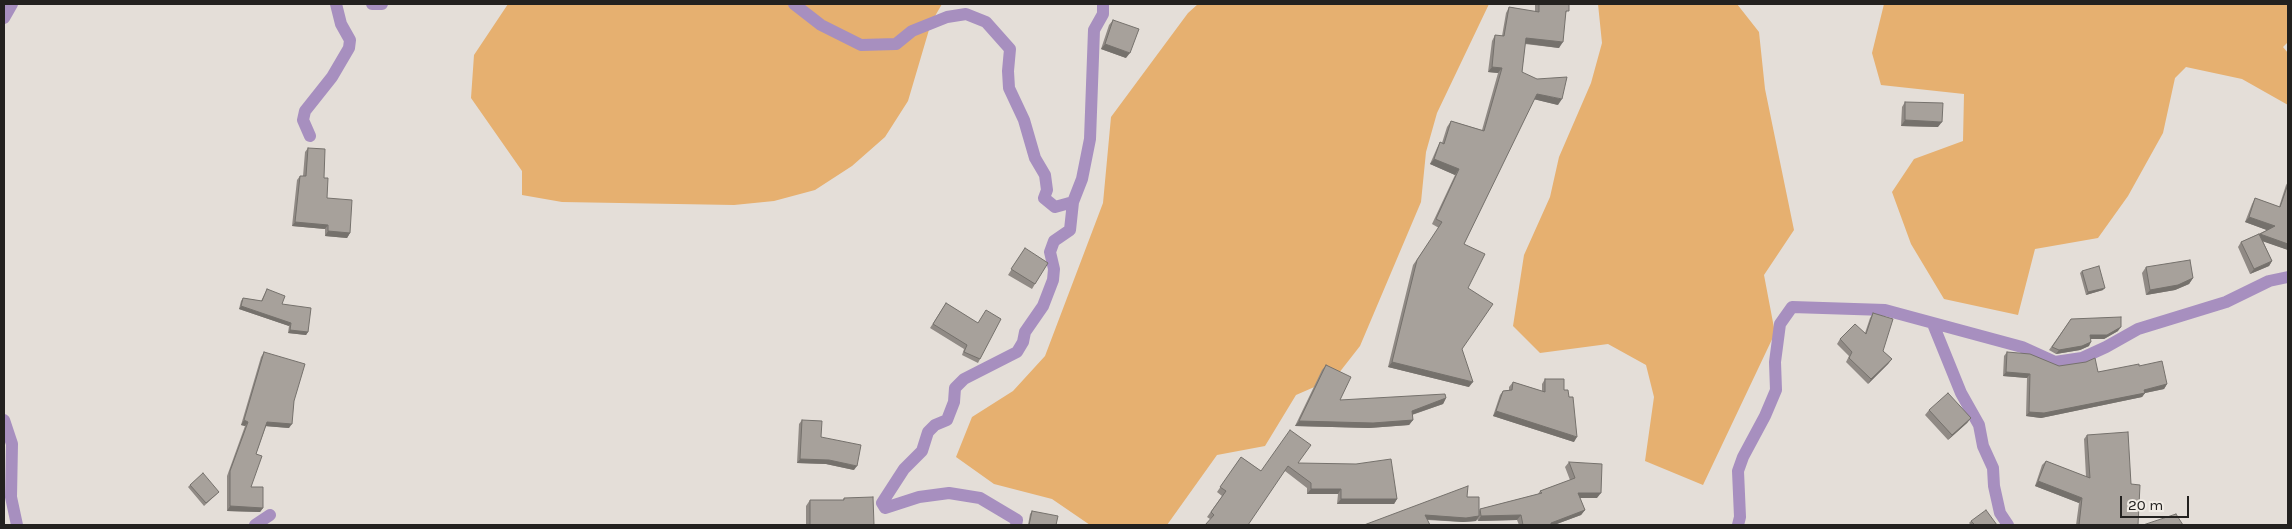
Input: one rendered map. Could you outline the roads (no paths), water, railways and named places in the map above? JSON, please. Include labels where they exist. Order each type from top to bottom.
[{"type":"street","points":[[4,18],[12,4]]},
{"type":"street","points":[[310,136],[304,120],[305,111],[332,77],[349,48],[350,40],[338,15],[336,4]]},
{"type":"street","points":[[372,4],[382,4]]},
{"type":"street","points":[[794,4],[821,25],[862,45],[896,44],[912,31],[947,16],[966,14],[986,22],[1010,48],[1008,71],[1010,88],[1024,120],[1035,158],[1045,175],[1047,190],[1044,198],[1055,207],[1073,202]]},
{"type":"street","points":[[1016,525],[1017,520],[980,498],[948,493],[920,497],[885,508],[882,503],[904,468],[922,452],[928,432],[935,425],[947,420],[954,402],[955,388],[964,380],[1016,352],[1023,342],[1025,332],[1043,306],[1053,280],[1054,270],[1050,252],[1054,241],[1070,230],[1073,202],[1082,179],[1090,139],[1094,30],[1103,14],[1103,4]]},
{"type":"street","points":[[1738,525],[1740,517],[1738,471],[1776,390],[1774,362],[1780,324],[1792,307],[1885,310],[2022,347],[2055,362],[2082,358],[2138,329],[2226,302],[2269,281],[2288,277]]},
{"type":"street","points":[[1933,324],[1961,394],[1979,426],[1983,446],[1993,468],[1994,486],[2000,512],[2008,525]]},
{"type":"street","points":[[4,420],[12,444],[11,497],[17,525]]},
{"type":"street","points":[[255,525],[270,516]]}]
